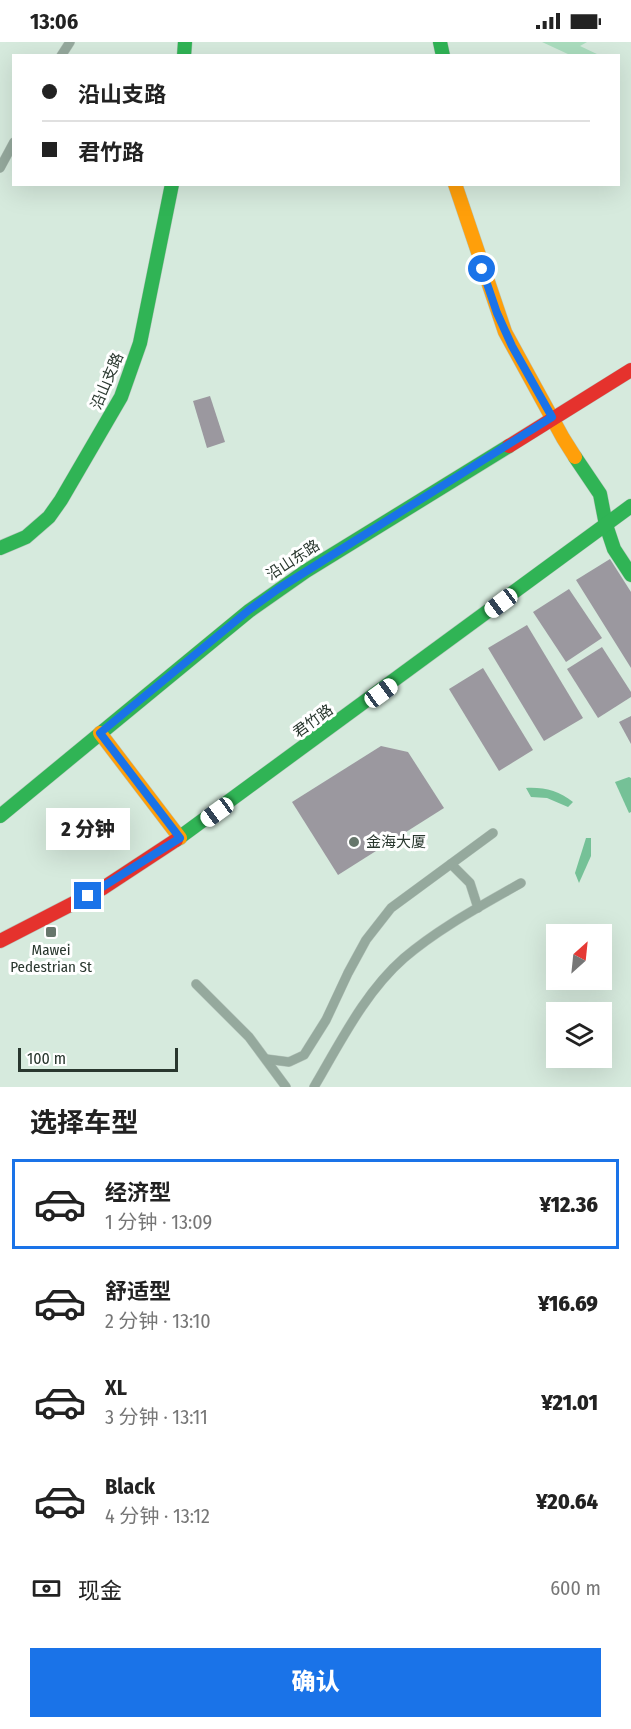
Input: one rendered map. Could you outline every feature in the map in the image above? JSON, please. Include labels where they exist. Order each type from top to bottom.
[{"type":"street","points":[[0,168],[12,146]]},
{"type":"street","name":"沿山支路","points":[[0,548],[26,537],[49,517],[122,397],[140,343],[172,186]]},
{"type":"street","points":[[456,186],[497,313],[512,346],[552,417],[600,494],[606,525],[614,549],[631,575]]},
{"type":"street","name":"沿山东路","points":[[0,816],[249,610],[278,589],[631,370]]},
{"type":"street","name":"君竹路","points":[[0,941],[103,888],[180,838],[631,506]]},
{"type":"street","points":[[100,733],[180,838]]},
{"type":"street","points":[[266,1059],[289,1062],[304,1055],[326,1020],[366,940],[391,908],[493,833]]},
{"type":"street","points":[[451,864],[470,883],[478,908]]},
{"type":"street","points":[[314,1087],[366,1003],[403,959],[436,934],[521,882]]},
{"type":"street","points":[[196,984],[245,1033],[286,1087]]},
{"type":"shaded area","points":[[542,42],[587,42],[580,46],[597,54],[568,54]]},
{"type":"shaded area","points":[[631,778],[631,812],[629,813],[615,782]]},
{"type":"shaded area","points":[[526,788],[551,790],[573,802],[568,807],[547,798],[531,797]]},
{"type":"shaded area","points":[[586,838],[591,838],[591,856],[579,883],[575,873]]},
{"type":"building","points":[[210,396],[225,442],[207,448],[193,401]]},
{"type":"building","points":[[610,559],[631,592],[631,668],[576,580]]},
{"type":"building","points":[[569,589],[602,638],[566,662],[533,612]]},
{"type":"building","points":[[527,625],[583,718],[544,741],[488,648]]},
{"type":"building","points":[[602,647],[631,692],[631,697],[598,718],[567,669]]},
{"type":"building","points":[[483,668],[533,750],[499,771],[449,689]]},
{"type":"building","points":[[631,716],[631,744],[619,722]]},
{"type":"building","name":"金海大厦","points":[[381,746],[408,752],[444,808],[338,875],[292,802]]},
{"type":"traffic: fast","points":[[184,54],[185,42]]},
{"type":"traffic: fast","points":[[440,42],[443,54]]},
{"type":"traffic: fast","points":[[0,548],[26,537],[49,517],[121,397],[140,343],[172,186]]},
{"type":"traffic: fast","points":[[0,816],[249,611],[306,571],[509,446]]},
{"type":"traffic: fast","points":[[575,457],[600,494],[606,525],[614,549],[631,575]]},
{"type":"traffic: fast","points":[[176,840],[631,506]]},
{"type":"traffic: slow","points":[[456,186],[505,332],[575,457]]},
{"type":"traffic: slow","points":[[100,733],[180,838]]},
{"type":"traffic: jam","points":[[509,446],[631,370]]},
{"type":"traffic: jam","points":[[0,941],[103,888],[176,840]]},
{"type":"place","name":"金海大厦","points":[[354,842]]},
{"type":"place","name":"Mawei Pedestrian St","points":[[51,932]]},
{"type":"route","points":[[88,896],[180,838],[100,733],[249,610],[278,589],[552,417],[512,346],[497,313],[482,269]]}]
